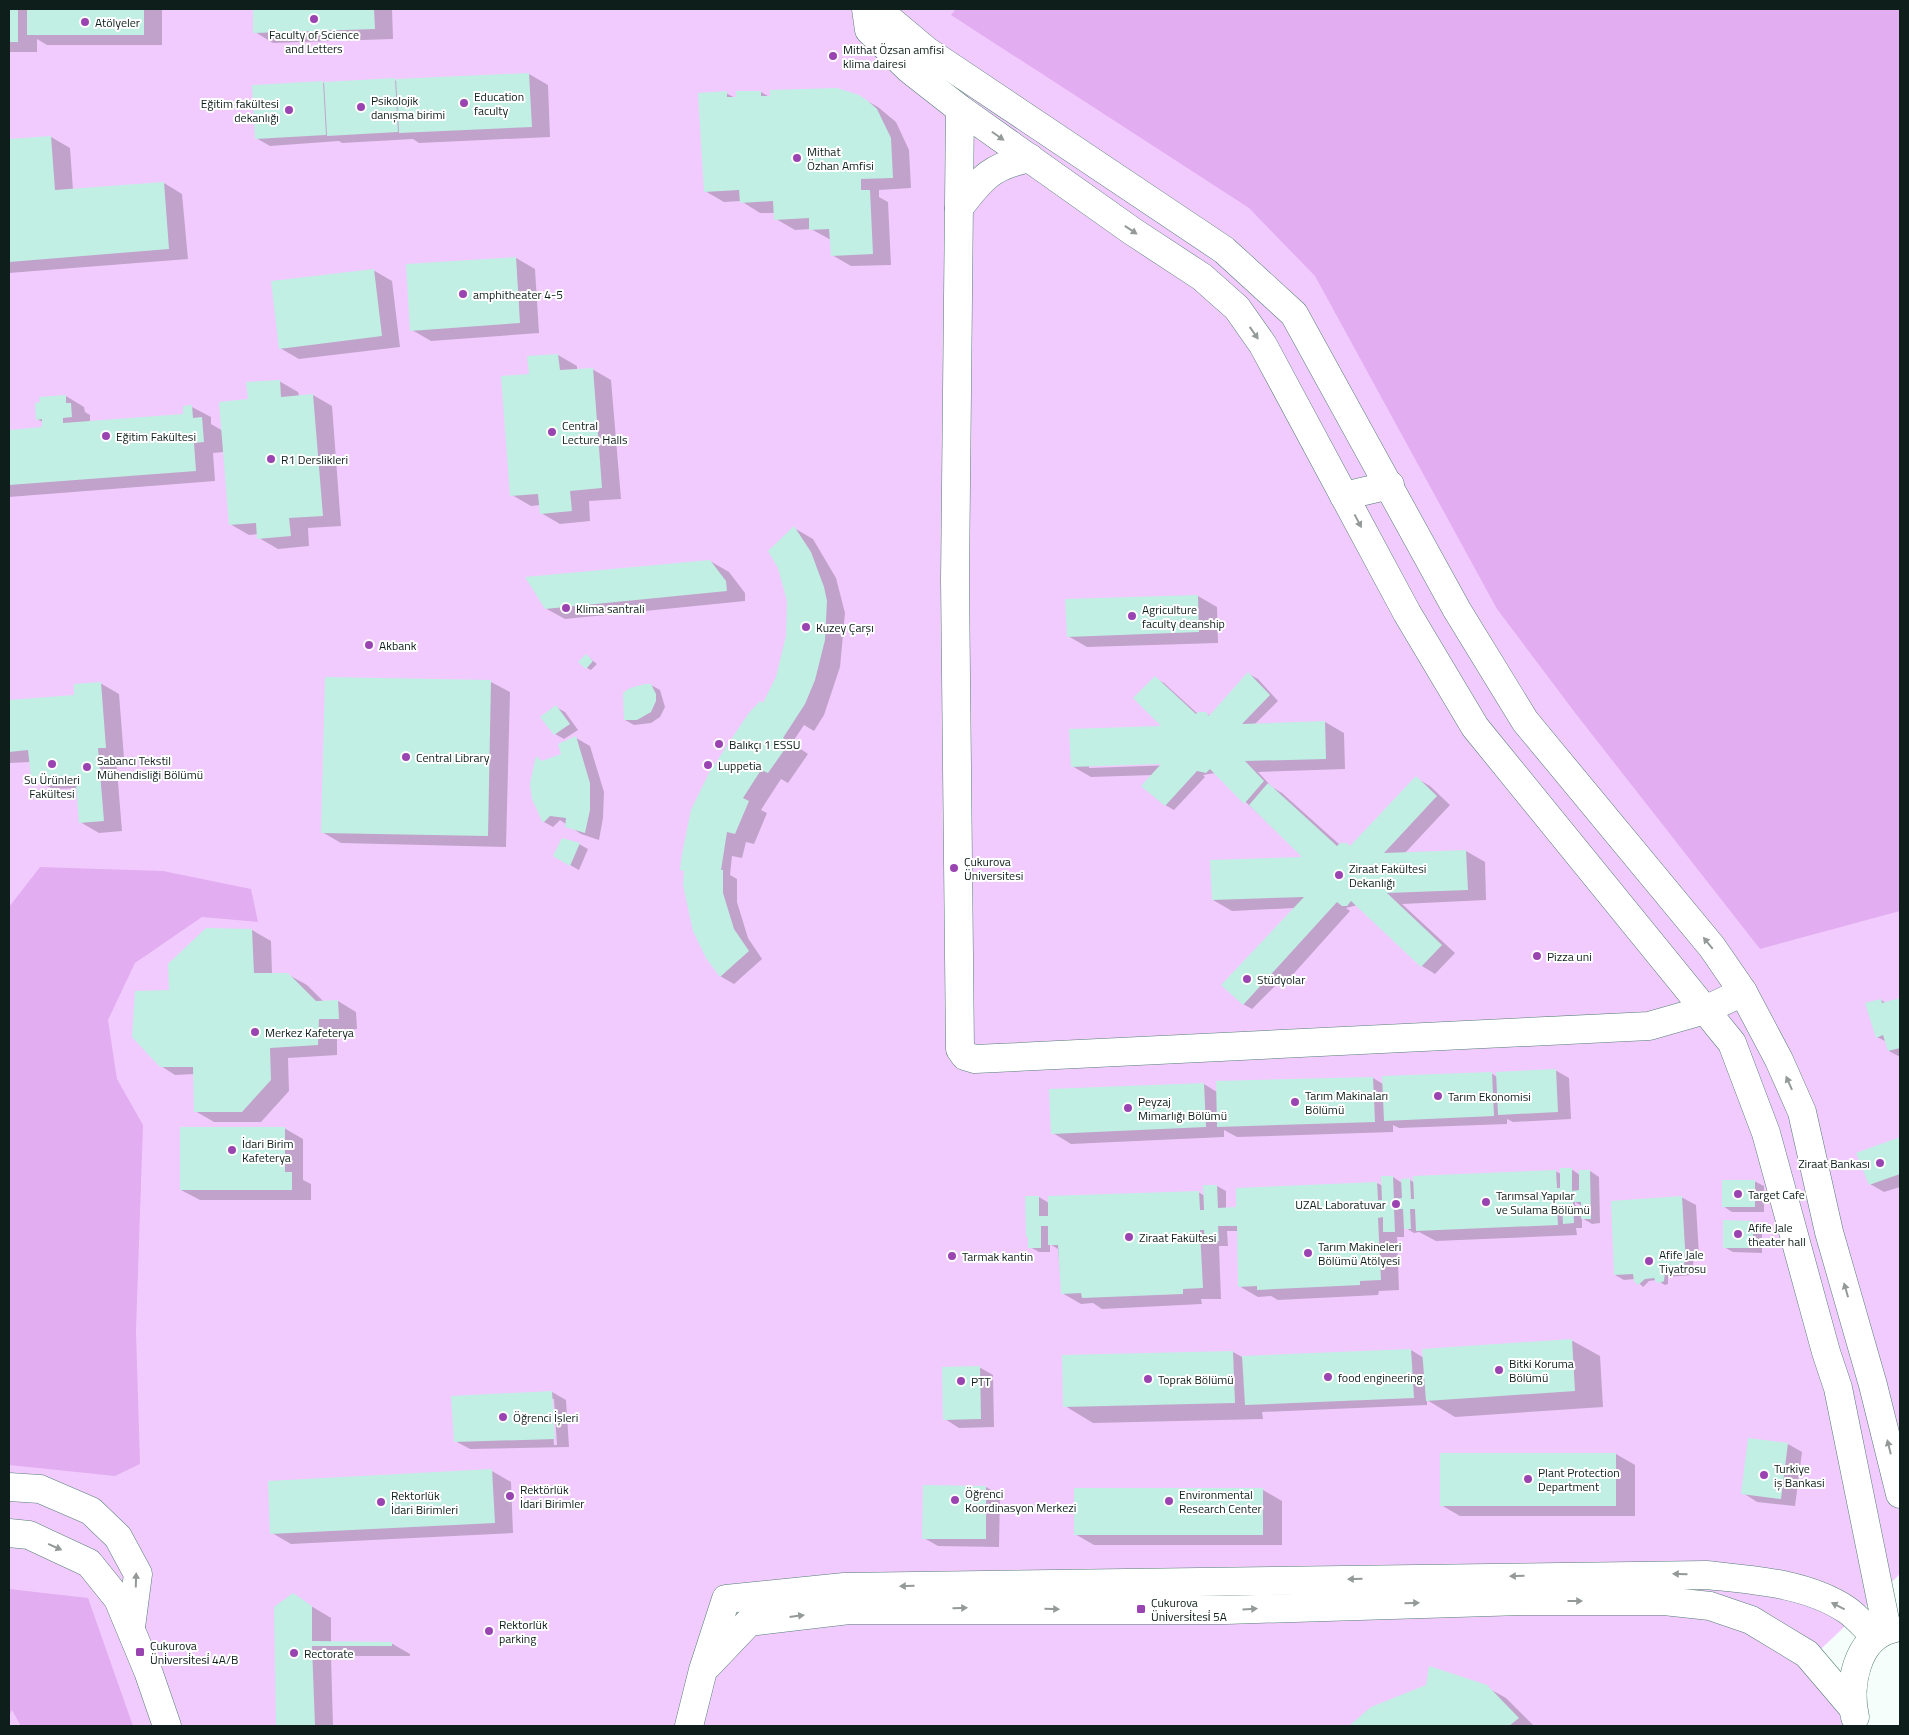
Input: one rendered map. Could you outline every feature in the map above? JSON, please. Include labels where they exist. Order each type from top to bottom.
[{"type":"street","points":[[866,9],[869,30],[908,69],[952,103],[1132,231],[1202,277],[1237,308],[1263,345],[1407,613],[1475,727],[1732,1043],[1766,1133],[1826,1352],[1838,1388],[1887,1631]]},
{"type":"street","points":[[877,9],[927,51],[1224,250],[1294,314],[1390,485],[1457,610],[1525,721],[1712,947],[1743,992],[1779,1060],[1804,1120],[1829,1232],[1873,1385],[1900,1494]]},
{"type":"street","points":[[952,103],[958,208],[955,570],[956,848],[960,1049],[966,1056],[975,1059],[1601,1030],[1649,1026],[1704,1010],[1743,992]]},
{"type":"street","points":[[947,969],[941,220],[952,103]]},
{"type":"street","points":[[958,208],[982,178],[1000,167],[1030,158]]},
{"type":"street","points":[[1344,496],[1390,485]]},
{"type":"street","points":[[1766,1133],[1804,1120]]},
{"type":"street","points":[[9,1487],[40,1489],[91,1511],[118,1537],[138,1574],[130,1628]]},
{"type":"street","points":[[9,1533],[29,1535],[89,1563],[118,1599],[148,1671],[166,1726]]},
{"type":"street","points":[[689,1726],[726,1599],[844,1587],[1706,1575],[1767,1582],[1814,1594],[1887,1631]]},
{"type":"street","points":[[704,1670],[749,1622],[849,1610],[1226,1610],[1502,1601],[1664,1601],[1710,1606],[1751,1620],[1807,1654],[1855,1717]]},
{"type":"street","points":[[1855,1717],[1854,1678],[1861,1652],[1887,1631]]},
{"type":"shaded area","name":"Çukurova Üniversitesi","points":[[9,9],[1900,9],[1900,1574],[1803,1666],[1847,1715],[1848,1726],[9,1726]]},
{"type":"shaded area","points":[[956,9],[1900,9],[1900,911],[1760,949],[1576,714],[1497,609],[1315,276],[1249,208],[951,15]]},
{"type":"shaded area","points":[[40,867],[163,871],[251,889],[258,922],[202,917],[135,963],[108,1020],[117,1079],[143,1125],[136,1331],[140,1464],[115,1476],[9,1465],[9,907]]},
{"type":"shaded area","points":[[9,1589],[88,1598],[133,1726],[21,1726],[12,1710],[9,1716]]},
{"type":"building","points":[[9,9],[18,9],[18,42],[9,42]]},
{"type":"building","name":"Atölyeler","points":[[27,9],[144,9],[144,35],[27,35]]},
{"type":"building","name":"Faculty of Science and Letters","points":[[253,9],[374,9],[375,29],[253,33]]},
{"type":"building","name":"Education faculty","points":[[529,73],[532,127],[399,133],[396,79]]},
{"type":"building","name":"Psikolojik danışma birimi","points":[[395,78],[398,132],[327,136],[324,82]]},
{"type":"building","name":"Eğitim fakültesi dekanlığı","points":[[323,81],[326,135],[255,139],[252,85]]},
{"type":"building","name":"Mithat Özhan Amfisi","points":[[837,88],[859,95],[877,109],[891,138],[893,178],[861,179],[861,190],[870,190],[873,254],[831,256],[829,229],[809,230],[809,218],[774,220],[773,201],[740,203],[739,190],[704,192],[698,93],[727,91],[727,97],[736,97],[736,91],[761,91],[761,96],[770,96],[770,90]]},
{"type":"building","points":[[51,136],[55,190],[164,182],[169,249],[9,262],[9,139]]},
{"type":"building","name":"amphitheater 4-5","points":[[516,257],[520,323],[410,331],[406,264]]},
{"type":"building","points":[[374,269],[382,336],[279,349],[271,281]]},
{"type":"building","name":"Central Lecture Halls","points":[[558,354],[560,370],[593,368],[602,488],[570,491],[572,511],[540,514],[538,494],[510,496],[501,376],[529,374],[527,356]]},
{"type":"building","name":"R1 Derslikleri","points":[[280,380],[281,397],[313,394],[323,516],[289,518],[291,536],[257,539],[256,523],[229,525],[219,402],[248,399],[246,382]]},
{"type":"building","name":"Eğitim Fakültesi","points":[[66,395],[66,403],[71,403],[72,417],[63,418],[63,423],[183,414],[183,406],[192,405],[193,418],[202,417],[204,442],[194,443],[196,471],[9,485],[9,430],[42,427],[42,419],[36,420],[35,403],[40,402],[39,397]]},
{"type":"building","points":[[794,526],[811,552],[824,587],[827,601],[825,640],[815,680],[805,704],[783,738],[790,742],[768,773],[761,770],[743,798],[749,801],[735,834],[727,832],[721,870],[723,870],[723,893],[734,929],[749,951],[720,977],[706,958],[693,931],[683,885],[684,871],[680,870],[682,854],[691,810],[709,773],[748,714],[760,701],[763,703],[776,677],[786,636],[787,601],[778,568],[768,551]]},
{"type":"building","points":[[710,560],[726,581],[727,591],[545,609],[525,577]]},
{"type":"building","name":"Agriculture faculty deanship","points":[[1198,595],[1199,632],[1067,637],[1065,599]]},
{"type":"building","points":[[586,654],[593,661],[586,669],[578,662]]},
{"type":"building","points":[[1248,672],[1270,695],[1242,724],[1325,721],[1326,759],[1245,761],[1264,781],[1244,804],[1210,769],[1206,773],[1197,771],[1165,806],[1141,786],[1161,764],[1071,767],[1069,729],[1161,726],[1133,698],[1155,676],[1196,714],[1198,712],[1206,712],[1209,716]]},
{"type":"building","name":"Central Library","points":[[325,677],[491,680],[488,836],[321,833]]},
{"type":"building","name":"Sabancı Tekstil Mühendisliği Bölümü","points":[[101,682],[106,748],[98,748],[104,821],[79,823],[76,783],[43,785],[31,777],[28,750],[9,752],[9,700],[74,695],[74,684]]},
{"type":"building","points":[[651,684],[656,694],[656,701],[651,712],[637,720],[624,720],[623,693],[630,688]]},
{"type":"building","points":[[556,705],[570,724],[554,735],[540,717]]},
{"type":"building","points":[[576,736],[590,783],[590,810],[585,833],[565,827],[566,818],[550,816],[543,823],[532,799],[530,784],[536,756],[542,761],[561,754],[558,744]]},
{"type":"building","points":[[1416,776],[1437,796],[1384,853],[1466,850],[1468,890],[1387,893],[1442,945],[1421,967],[1351,901],[1347,906],[1342,906],[1337,902],[1243,1005],[1221,985],[1304,897],[1212,900],[1210,860],[1302,857],[1249,805],[1268,783],[1337,846],[1340,843],[1347,843],[1350,846]]},
{"type":"building","points":[[562,838],[580,843],[570,866],[553,856]]},
{"type":"building","name":"Merkez Kafeterya","points":[[206,928],[252,929],[254,973],[288,973],[316,1001],[338,1000],[339,1019],[319,1019],[318,1045],[270,1048],[271,1080],[242,1112],[194,1112],[193,1067],[160,1067],[132,1037],[135,991],[169,990],[168,964]]},
{"type":"building","points":[[1900,998],[1900,1048],[1888,1051],[1883,1035],[1876,1038],[1865,1003],[1881,999],[1882,1003]]},
{"type":"building","points":[[1556,1069],[1558,1112],[1498,1115],[1496,1072]]},
{"type":"building","name":"Tarım Ekonomisi","points":[[1492,1072],[1494,1116],[1384,1121],[1382,1076]]},
{"type":"building","name":"Tarım Makinaları Bölümü","points":[[1373,1077],[1375,1122],[1217,1127],[1216,1081]]},
{"type":"building","name":"Peyzaj Mimarlığı Bölümü","points":[[1204,1083],[1206,1127],[1051,1134],[1049,1089]]},
{"type":"building","name":"İdari Birim Kafeterya","points":[[180,1127],[285,1127],[285,1172],[292,1172],[292,1190],[180,1190]]},
{"type":"building","name":"Ziraat Bankası","points":[[1900,1137],[1900,1174],[1869,1185],[1856,1153]]},
{"type":"building","points":[[1560,1168],[1572,1168],[1572,1191],[1579,1190],[1579,1170],[1590,1170],[1591,1219],[1581,1219],[1581,1202],[1573,1202],[1574,1223],[1563,1224],[1562,1206],[1557,1206],[1558,1225],[1416,1231],[1415,1209],[1410,1209],[1411,1229],[1404,1229],[1403,1209],[1394,1209],[1395,1232],[1383,1232],[1383,1217],[1378,1218],[1381,1280],[1360,1281],[1360,1285],[1257,1290],[1257,1286],[1238,1287],[1237,1226],[1218,1226],[1219,1241],[1205,1242],[1204,1230],[1200,1230],[1203,1288],[1183,1289],[1183,1294],[1082,1298],[1081,1293],[1061,1294],[1058,1245],[1048,1245],[1048,1226],[1041,1226],[1041,1248],[1028,1248],[1028,1237],[1026,1237],[1025,1196],[1039,1196],[1039,1216],[1048,1216],[1048,1196],[1199,1191],[1200,1210],[1204,1210],[1203,1185],[1217,1185],[1218,1208],[1236,1207],[1236,1188],[1377,1182],[1378,1200],[1382,1200],[1381,1176],[1393,1176],[1394,1199],[1402,1198],[1401,1179],[1410,1178],[1411,1199],[1414,1199],[1413,1176],[1556,1170],[1557,1188],[1560,1188]]},
{"type":"building","name":"Target Cafe","points":[[1722,1180],[1755,1180],[1755,1207],[1722,1207]]},
{"type":"building","points":[[1682,1196],[1685,1248],[1684,1270],[1665,1272],[1664,1281],[1660,1283],[1656,1282],[1654,1278],[1645,1279],[1638,1285],[1634,1281],[1633,1274],[1614,1275],[1611,1201]]},
{"type":"building","name":"Afife Jale theater hall","points":[[1723,1220],[1753,1221],[1753,1248],[1723,1248]]},
{"type":"building","name":"Bitki Koruma Bölümü","points":[[1572,1339],[1575,1391],[1426,1401],[1422,1349]]},
{"type":"building","name":"food engineering","points":[[1411,1349],[1414,1398],[1245,1405],[1242,1356]]},
{"type":"building","name":"Toprak Bölümü","points":[[1233,1351],[1235,1403],[1063,1407],[1062,1355]]},
{"type":"building","name":"PTT","points":[[980,1366],[981,1419],[943,1420],[942,1367]]},
{"type":"building","name":"Öğrenci İşleri","points":[[552,1391],[555,1439],[454,1442],[451,1396]]},
{"type":"building","name":"Turkiye iș Bankasi","points":[[1748,1438],[1788,1443],[1781,1499],[1741,1494]]},
{"type":"building","name":"Plant Protection Department","points":[[1440,1453],[1616,1453],[1616,1506],[1440,1506]]},
{"type":"building","name":"Rektorlük İdari Birimleri","points":[[492,1469],[495,1523],[270,1534],[268,1481]]},
{"type":"building","name":"Öğrenci Koordinasyon Merkezi","points":[[923,1485],[986,1486],[986,1539],[922,1539]]},
{"type":"building","name":"Environmental Research Center","points":[[1074,1488],[1263,1488],[1263,1535],[1074,1535]]},
{"type":"building","name":"Rectorate","points":[[293,1593],[312,1606],[312,1641],[392,1642],[392,1646],[312,1646],[315,1726],[276,1726],[274,1607]]},
{"type":"building","points":[[1429,1666],[1487,1685],[1519,1718],[1509,1726],[1349,1726],[1371,1707],[1426,1685]]},
{"type":"place","name":"Faculty of Science and Letters","points":[[314,19]]},
{"type":"place","name":"Atölyeler","points":[[85,22]]},
{"type":"place","name":"Mithat Özsan amfisi klima dairesi","points":[[833,56]]},
{"type":"place","name":"Education faculty","points":[[464,103]]},
{"type":"place","name":"Psikolojik danışma birimi","points":[[361,107]]},
{"type":"place","name":"Eğitim fakültesi dekanlığı","points":[[289,110]]},
{"type":"place","name":"Mithat Özhan Amfisi","points":[[797,158]]},
{"type":"place","name":"amphitheater 4-5","points":[[463,294]]},
{"type":"place","name":"Central Lecture Halls","points":[[552,432]]},
{"type":"place","name":"Eğitim Fakültesi","points":[[106,436]]},
{"type":"place","name":"R1 Derslikleri","points":[[271,459]]},
{"type":"place","name":"Klima santrali","points":[[566,608]]},
{"type":"place","name":"Agriculture faculty deanship","points":[[1132,616]]},
{"type":"place","name":"Kuzey Çarşı","points":[[806,627]]},
{"type":"place","name":"Akbank","points":[[369,645]]},
{"type":"place","name":"Balıkçı 1 ESSU","points":[[719,744]]},
{"type":"place","name":"Central Library","points":[[406,757]]},
{"type":"place","name":"Su Ürünleri Fakültesi","points":[[52,764]]},
{"type":"place","name":"Luppetia","points":[[708,765]]},
{"type":"place","name":"Sabancı Tekstil Mühendisliği Bölümü","points":[[87,767]]},
{"type":"place","name":"Çukurova Üniversitesi","points":[[954,868]]},
{"type":"place","name":"Ziraat Fakültesi Dekanlığı","points":[[1339,875]]},
{"type":"place","name":"Pizza uni","points":[[1537,956]]},
{"type":"place","name":"Stüdyolar","points":[[1247,979]]},
{"type":"place","name":"Merkez Kafeterya","points":[[255,1032]]},
{"type":"place","name":"Tarım Ekonomisi","points":[[1438,1096]]},
{"type":"place","name":"Tarım Makinaları Bölümü","points":[[1295,1102]]},
{"type":"place","name":"Peyzaj Mimarlığı Bölümü","points":[[1128,1108]]},
{"type":"place","name":"İdari Birim Kafeterya","points":[[232,1150]]},
{"type":"place","name":"Ziraat Bankası","points":[[1880,1163]]},
{"type":"place","name":"Target Cafe","points":[[1738,1194]]},
{"type":"place","name":"Tarımsal Yapılar ve Sulama Bölümü","points":[[1486,1202]]},
{"type":"place","name":"UZAL Laboratuvar","points":[[1396,1204]]},
{"type":"place","name":"Afife Jale theater hall","points":[[1738,1234]]},
{"type":"place","name":"Ziraat Fakültesi","points":[[1129,1237]]},
{"type":"place","name":"Tarım Makineleri Bölümü Atölyesi","points":[[1308,1253]]},
{"type":"place","name":"Tarmak kantin","points":[[952,1256]]},
{"type":"place","name":"Afife Jale Tiyatrosu","points":[[1649,1261]]},
{"type":"place","name":"Bitki Koruma Bölümü","points":[[1499,1370]]},
{"type":"place","name":"food engineering","points":[[1328,1377]]},
{"type":"place","name":"Toprak Bölümü","points":[[1148,1379]]},
{"type":"place","name":"PTT","points":[[961,1381]]},
{"type":"place","name":"Öğrenci İşleri","points":[[503,1417]]},
{"type":"place","name":"Turkiye iș Bankasi","points":[[1764,1475]]},
{"type":"place","name":"Plant Protection Department","points":[[1528,1479]]},
{"type":"place","name":"Rektörlük İdari Birimler","points":[[510,1496]]},
{"type":"place","name":"Öğrenci Koordinasyon Merkezi","points":[[955,1500]]},
{"type":"place","name":"Environmental Research Center","points":[[1169,1501]]},
{"type":"place","name":"Rektorlük İdari Birimleri","points":[[381,1502]]},
{"type":"place","name":"Çukurova Üni̇versi̇tesi̇ 5A","points":[[1141,1609]]},
{"type":"place","name":"Rektorlük parking","points":[[489,1631]]},
{"type":"place","name":"Çukurova Üni̇versi̇tesi̇ 4A/B","points":[[140,1652]]},
{"type":"place","name":"Rectorate","points":[[294,1653]]}]
